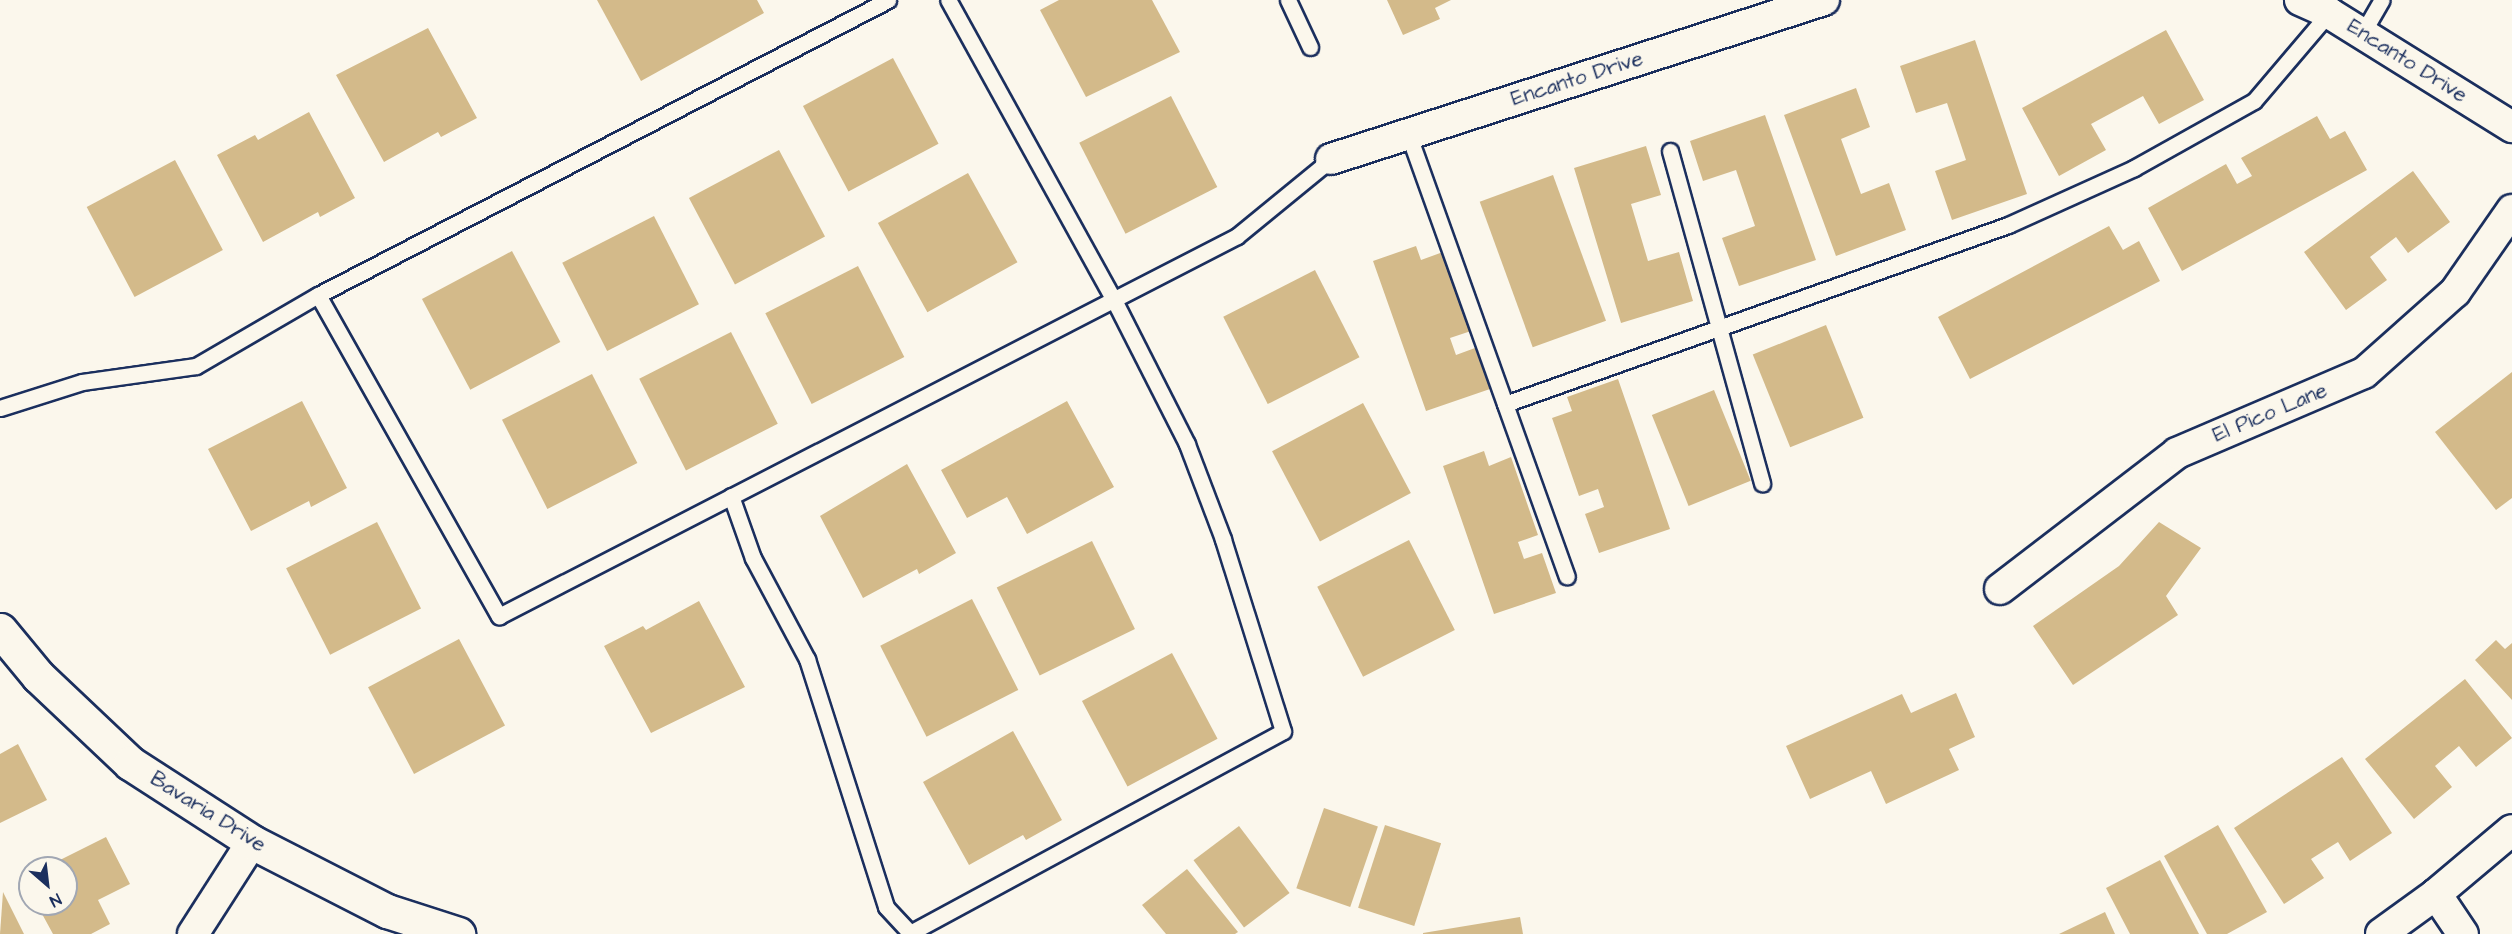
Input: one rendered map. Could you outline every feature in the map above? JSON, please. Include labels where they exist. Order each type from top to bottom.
[{"type":"street","name":"Encanto Drive","points":[[1331,159],[1789,6],[1824,0]]},
{"type":"street","name":"Encanto Drive","points":[[2300,0],[2329,13],[2512,127]]},
{"type":"street","name":"El Pico Lane","points":[[2000,589],[2177,453],[2364,373],[2455,292],[2512,210]]},
{"type":"street","name":"Bavaria Drive","points":[[0,630],[38,676],[130,763],[252,842],[387,910],[458,934]]},
{"type":"street","points":[[2381,934],[2436,894],[2512,830]]},
{"type":"street","points":[[193,934],[252,842]]},
{"type":"street","points":[[2436,894],[2463,934]]},
{"type":"lane","points":[[0,408],[82,382],[196,366],[318,296],[888,0]]},
{"type":"lane","points":[[731,496],[753,558],[807,659],[886,907],[910,933],[1283,731],[1227,550],[1187,444],[1115,302],[948,0]]},
{"type":"lane","points":[[1288,0],[1310,47]]},
{"type":"lane","points":[[2362,33],[2382,0]]},
{"type":"lane","points":[[1504,404],[2008,225],[2134,168],[2254,101],[2329,13]]},
{"type":"lane","points":[[1408,133],[1567,576]]},
{"type":"lane","points":[[1670,151],[1762,483]]},
{"type":"lane","points":[[318,296],[499,616],[1115,302],[1237,236],[1331,159]]},
{"type":"building","points":[[597,0],[757,0],[764,13],[641,81]]},
{"type":"building","points":[[1059,0],[1152,0],[1180,52],[1086,97],[1040,10]]},
{"type":"building","points":[[1387,0],[1451,0],[1435,8],[1440,19],[1403,35]]},
{"type":"building","points":[[428,28],[477,118],[441,137],[438,132],[384,162],[336,75]]},
{"type":"building","points":[[2166,30],[2204,100],[2159,124],[2143,96],[2091,124],[2106,150],[2059,176],[2022,108]]},
{"type":"building","points":[[1975,40],[2027,194],[1952,220],[1935,171],[1966,160],[1947,103],[1916,113],[1900,66]]},
{"type":"building","points":[[893,58],[939,144],[848,192],[803,106]]},
{"type":"building","points":[[1856,88],[1870,127],[1841,139],[1861,194],[1889,183],[1906,230],[1836,256],[1784,115]]},
{"type":"building","points":[[1171,96],[1217,187],[1126,234],[1079,143]]},
{"type":"building","points":[[309,112],[355,198],[320,217],[318,212],[263,242],[217,155],[255,135],[258,140]]},
{"type":"building","points":[[1765,115],[1816,260],[1739,286],[1722,238],[1755,226],[1736,170],[1703,181],[1690,141]]},
{"type":"building","points":[[2317,116],[2330,139],[2345,131],[2367,170],[2182,271],[2148,208],[2226,164],[2237,184],[2252,176],[2241,158]]},
{"type":"building","points":[[1646,146],[1661,195],[1631,204],[1648,261],[1679,252],[1693,301],[1621,323],[1574,168]]},
{"type":"building","points":[[779,150],[825,237],[735,284],[689,198]]},
{"type":"building","points":[[175,160],[223,250],[135,297],[87,207]]},
{"type":"building","points":[[2413,171],[2450,222],[2408,253],[2396,237],[2370,257],[2387,280],[2346,310],[2304,252]]},
{"type":"building","points":[[968,173],[1017,262],[927,312],[878,223]]},
{"type":"building","points":[[1553,175],[1606,321],[1533,347],[1480,202]]},
{"type":"building","points":[[654,216],[699,304],[607,351],[562,263]]},
{"type":"building","points":[[2109,226],[2123,250],[2139,241],[2160,281],[1970,379],[1938,317]]},
{"type":"building","points":[[1416,246],[1421,260],[1443,252],[1471,331],[1450,338],[1456,355],[1475,348],[1490,389],[1426,411],[1373,261]]},
{"type":"building","points":[[512,251],[560,342],[470,390],[422,299]]},
{"type":"building","points":[[858,266],[904,357],[812,404],[765,313]]},
{"type":"building","points":[[1315,270],[1359,357],[1268,404],[1223,317]]},
{"type":"building","points":[[1826,325],[1863,418],[1790,447],[1753,355]]},
{"type":"building","points":[[731,332],[778,424],[686,471],[639,379]]},
{"type":"building","points":[[2512,372],[2512,498],[2496,510],[2435,432]]},
{"type":"building","points":[[592,374],[637,463],[547,509],[502,420]]},
{"type":"building","points":[[1618,379],[1670,529],[1599,553],[1585,514],[1604,507],[1598,489],[1579,496],[1552,418],[1572,411],[1567,397]]},
{"type":"building","points":[[1714,390],[1751,481],[1689,506],[1652,415]]},
{"type":"building","points":[[302,401],[347,488],[311,507],[309,501],[251,531],[208,449]]},
{"type":"building","points":[[1067,401],[1114,487],[1027,534],[1007,497],[967,518],[941,470]]},
{"type":"building","points":[[1363,403],[1411,493],[1320,541],[1272,451]]},
{"type":"building","points":[[1484,451],[1489,466],[1511,457],[1538,535],[1518,542],[1524,559],[1542,553],[1556,593],[1494,614],[1443,466]]},
{"type":"building","points":[[907,464],[956,553],[919,574],[917,569],[863,598],[820,516]]},
{"type":"building","points":[[377,522],[421,608],[330,655],[286,568]]},
{"type":"building","points":[[2159,522],[2201,548],[2166,596],[2178,615],[2073,685],[2033,626],[2119,566]]},
{"type":"building","points":[[1409,540],[1455,630],[1363,677],[1317,587]]},
{"type":"building","points":[[1092,541],[1135,629],[1040,676],[997,587]]},
{"type":"building","points":[[972,599],[1018,690],[927,737],[880,646]]},
{"type":"building","points":[[699,601],[745,687],[651,733],[604,646],[643,626],[646,630]]},
{"type":"building","points":[[459,639],[505,726],[414,774],[368,687]]},
{"type":"building","points":[[2496,640],[2505,649],[2512,643],[2512,700],[2475,660]]},
{"type":"building","points":[[1172,653],[1218,739],[1127,787],[1082,701]]},
{"type":"building","points":[[2465,679],[2512,738],[2476,767],[2459,746],[2435,766],[2452,787],[2414,819],[2365,759]]},
{"type":"building","points":[[1956,693],[1975,737],[1949,749],[1959,770],[1886,804],[1871,771],[1810,799],[1786,746],[1902,694],[1911,713]]},
{"type":"building","points":[[1013,731],[1062,820],[1026,840],[1023,835],[969,865],[923,782]]},
{"type":"building","points":[[18,744],[47,800],[0,823],[0,754]]},
{"type":"building","points":[[2342,757],[2392,833],[2350,861],[2338,842],[2311,859],[2324,878],[2284,904],[2234,828]]},
{"type":"building","points":[[1324,808],[1378,827],[1350,907],[1296,888]]},
{"type":"building","points":[[1385,825],[1441,843],[1414,926],[1358,908]]},
{"type":"building","points":[[2218,825],[2267,912],[2227,934],[2207,934],[2164,856]]},
{"type":"building","points":[[1239,826],[1290,893],[1244,927],[1193,860]]},
{"type":"building","points":[[106,837],[130,884],[98,900],[110,924],[91,934],[53,934],[43,916],[78,916],[78,856],[68,856]]},
{"type":"building","points":[[2160,860],[2199,934],[2130,934],[2106,888]]},
{"type":"building","points":[[1187,869],[1238,932],[1235,934],[1166,934],[1142,905]]},
{"type":"building","points":[[3,892],[24,934],[0,934]]},
{"type":"building","points":[[2105,912],[2115,934],[2059,934]]},
{"type":"building","points":[[1520,917],[1523,934],[1423,934],[1423,933]]}]
